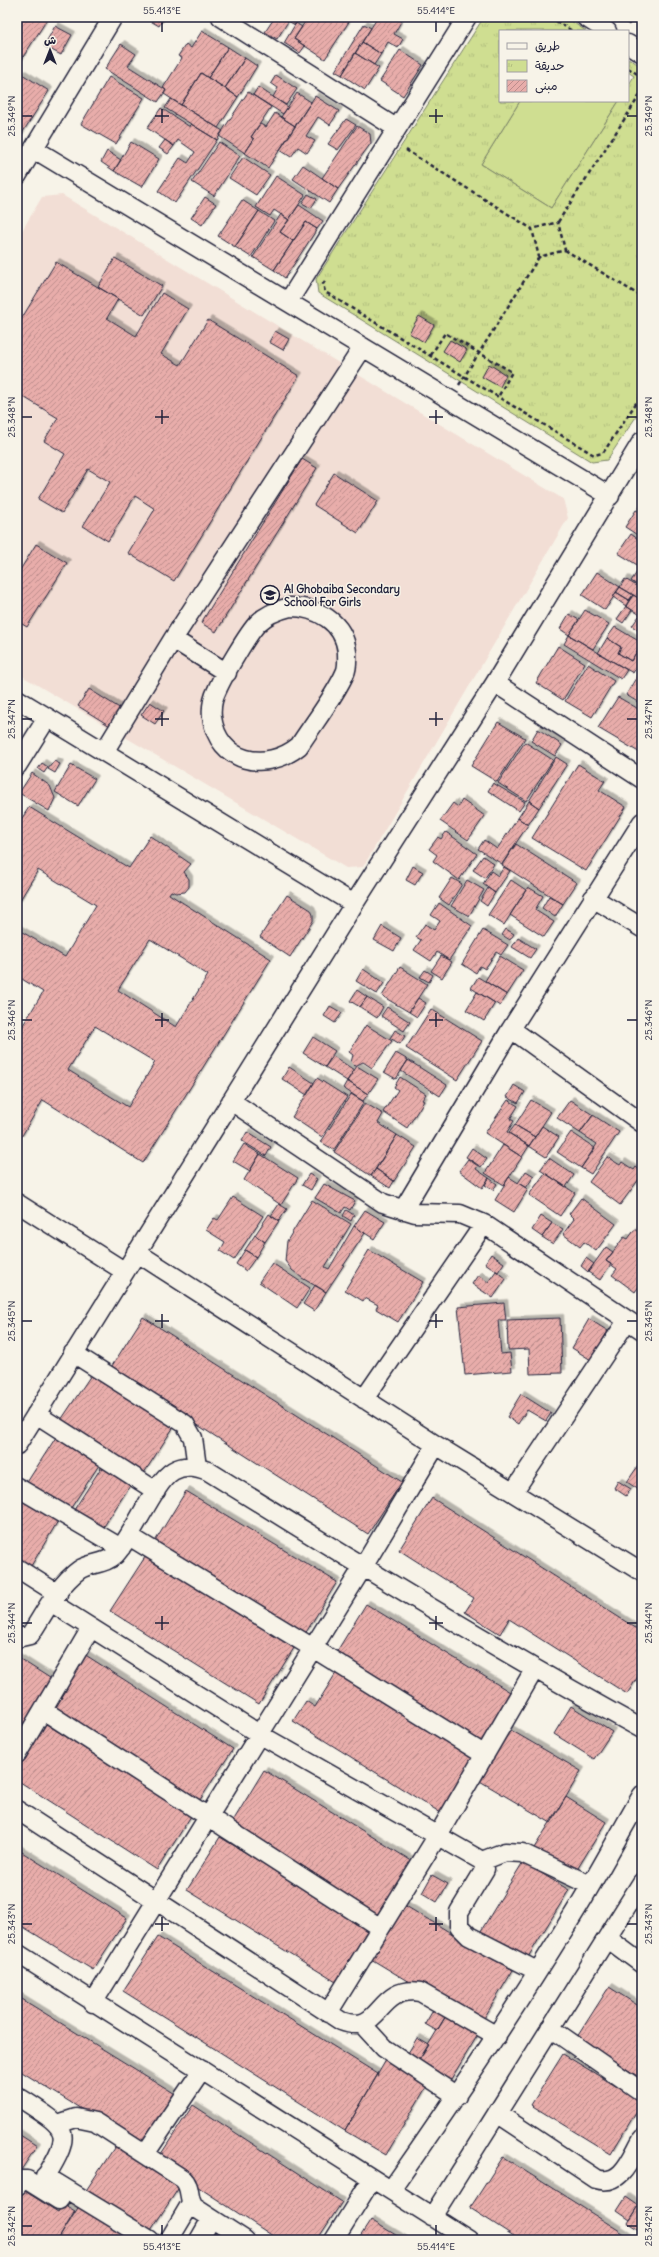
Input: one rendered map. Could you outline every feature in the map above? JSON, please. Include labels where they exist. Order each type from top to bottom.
[{"type":"street","points":[[17,176],[113,17]]},
{"type":"street","points":[[221,17],[396,128]]},
{"type":"street","points":[[288,302],[467,17]]},
{"type":"street","points":[[585,17],[605,30]]},
{"type":"street","points":[[629,45],[642,53]]},
{"type":"street","points":[[34,149],[610,496]]},
{"type":"street","points":[[104,752],[173,639],[363,347]]},
{"type":"street","points":[[17,1445],[354,904],[495,683],[610,496],[642,441]]},
{"type":"street","points":[[290,607],[303,607],[326,616],[342,635],[346,647],[345,672],[299,746],[278,760],[265,762],[239,757],[229,750],[220,740],[214,729],[212,716],[213,703],[227,673],[257,624],[266,616],[290,607]]},
{"type":"street","points":[[173,639],[227,673]]},
{"type":"street","points":[[495,683],[642,779]]},
{"type":"street","points":[[17,699],[354,904]]},
{"type":"street","points":[[17,766],[47,718]]},
{"type":"street","points":[[403,1210],[510,1029],[642,822]]},
{"type":"street","points":[[593,898],[642,928]]},
{"type":"street","points":[[510,1029],[642,1123]]},
{"type":"street","points":[[231,1101],[374,1198],[403,1210],[422,1213],[460,1214],[484,1224],[635,1325],[514,1491]]},
{"type":"street","points":[[17,1203],[124,1271]]},
{"type":"street","points":[[364,1399],[484,1224]]},
{"type":"street","points":[[136,1252],[436,1445],[514,1491],[642,1572]]},
{"type":"street","points":[[73,1353],[185,1424],[193,1438],[197,1467]]},
{"type":"street","points":[[36,1414],[156,1491]]},
{"type":"street","points":[[93,2003],[363,1567],[436,1445]]},
{"type":"street","points":[[23,1637],[74,1574],[90,1564],[114,1556],[125,1542],[164,1478],[174,1470],[185,1466],[197,1467],[208,1471],[534,1670],[642,1728]]},
{"type":"street","points":[[17,1487],[125,1542],[313,1648],[484,1755]]},
{"type":"street","points":[[17,1568],[91,1628],[259,1734],[482,1861],[484,1869],[483,1874],[459,1912],[459,1926],[463,1932],[537,1971]]},
{"type":"street","points":[[17,1754],[91,1628]]},
{"type":"street","points":[[328,2012],[379,1927],[438,1835],[534,1670]]},
{"type":"street","points":[[43,1710],[379,1927]]},
{"type":"street","points":[[391,2190],[497,2036],[590,1885],[642,1795]]},
{"type":"street","points":[[17,1810],[156,1902],[328,2012],[351,2025],[362,2024],[371,2019],[392,1996],[405,1991],[420,1992],[497,2036]]},
{"type":"street","points":[[482,1861],[505,1852],[522,1853],[590,1885]]},
{"type":"street","points":[[432,2216],[642,1882]]},
{"type":"street","points":[[607,1938],[642,1964]]},
{"type":"street","points":[[17,1954],[469,2240]]},
{"type":"street","points":[[362,2024],[384,2048],[457,2096]]},
{"type":"street","points":[[550,2028],[642,2092]]},
{"type":"street","points":[[146,2154],[202,2070]]},
{"type":"street","points":[[17,2096],[58,2124],[63,2137],[63,2144],[42,2182]]},
{"type":"street","points":[[497,2114],[596,2179],[603,2181],[610,2180],[622,2173],[642,2139]]},
{"type":"street","points":[[58,2124],[76,2118],[86,2118],[95,2122],[146,2154],[186,2182],[191,2203],[212,2219],[245,2240]]},
{"type":"street","points":[[334,2240],[372,2179]]},
{"type":"street","points":[[18,2184],[27,2180],[42,2182],[150,2240]]},
{"type":"street","points":[[42,2182],[60,2200]]},
{"type":"street","points":[[169,2240],[191,2203]]},
{"type":"street","points":[[199,2240],[212,2219]]},
{"type":"path","points":[[550,17],[570,30]]},
{"type":"path","points":[[629,69],[642,77]]},
{"type":"path","points":[[532,229],[558,222],[642,92]]},
{"type":"path","points":[[402,156],[410,143]]},
{"type":"path","points":[[406,150],[532,229],[539,257]]},
{"type":"path","points":[[558,222],[565,250],[642,297]]},
{"type":"path","points":[[450,400],[539,257],[565,250]]},
{"type":"path","points":[[327,277],[323,284],[325,292],[594,455],[603,453],[642,394]]},
{"type":"path","points":[[431,355],[445,332],[512,372],[498,397]]},
{"type":"shaded area","name":"Al Ghobaiba Secondary School For Girls","points":[[62,195],[563,499],[568,518],[363,867],[346,868],[17,673],[17,239],[42,197]]},
{"type":"green space","points":[[484,17],[565,17],[584,30],[499,30],[499,102],[519,102],[481,164],[551,208],[618,102],[629,102],[629,84],[634,76],[629,73],[629,59],[642,67],[642,408],[607,460],[592,462],[318,293],[316,279]]},
{"type":"green space","points":[[519,102],[618,102],[551,208],[481,164]]},
{"type":"building","points":[[17,17],[48,18],[18,65],[17,64]]},
{"type":"building","points":[[148,17],[164,17],[159,26],[147,19]]},
{"type":"building","points":[[275,17],[291,17],[277,39],[265,32]]},
{"type":"building","points":[[291,17],[299,17],[295,25],[288,21]]},
{"type":"building","points":[[308,17],[352,17],[325,59],[294,39]]},
{"type":"building","points":[[378,17],[397,17],[402,20],[394,34],[403,39],[398,48],[388,42],[381,54],[362,42]]},
{"type":"building","points":[[623,17],[634,17],[629,25],[621,19]]},
{"type":"building","points":[[296,23],[302,27],[294,39],[305,46],[300,53],[284,43]]},
{"type":"building","points":[[364,24],[371,28],[342,75],[335,71]]},
{"type":"building","points":[[55,26],[72,35],[61,55],[44,46]]},
{"type":"building","points":[[202,31],[228,47],[208,78],[201,73],[181,105],[164,94],[166,90],[163,88],[182,58],[178,56],[186,44],[191,48]]},
{"type":"building","points":[[362,42],[381,54],[374,65],[355,53]]},
{"type":"building","points":[[121,44],[136,54],[128,66],[166,90],[158,102],[105,69]]},
{"type":"building","points":[[228,47],[245,58],[225,88],[208,78]]},
{"type":"building","points":[[400,50],[423,65],[403,96],[380,81]]},
{"type":"building","points":[[355,53],[379,68],[365,90],[342,75]]},
{"type":"building","points":[[245,58],[257,66],[238,97],[225,88]]},
{"type":"building","points":[[201,73],[238,97],[218,128],[181,105]]},
{"type":"building","points":[[22,74],[49,91],[19,138],[17,137],[17,82]]},
{"type":"building","points":[[276,75],[297,89],[286,105],[273,97],[278,88],[271,83]]},
{"type":"building","points":[[109,77],[144,98],[116,144],[81,124]]},
{"type":"building","points":[[258,87],[288,107],[283,114],[253,95]]},
{"type":"building","points":[[248,92],[271,107],[251,137],[254,139],[245,153],[219,136]]},
{"type":"building","points":[[297,93],[311,102],[295,126],[281,117]]},
{"type":"building","points":[[315,96],[339,111],[330,125],[318,117],[306,136],[315,141],[307,153],[298,147],[291,157],[280,150]]},
{"type":"building","points":[[171,99],[223,131],[217,140],[165,108]]},
{"type":"building","points":[[161,108],[190,127],[191,124],[217,140],[175,203],[158,191],[180,158],[188,163],[195,152],[178,140],[174,146],[147,128]]},
{"type":"building","points":[[275,113],[295,126],[268,168],[245,153],[254,139],[251,137],[260,124],[266,127]]},
{"type":"building","points":[[346,119],[356,125],[338,150],[328,144]]},
{"type":"building","points":[[357,126],[370,134],[371,143],[338,189],[322,178]]},
{"type":"building","points":[[165,140],[174,146],[168,154],[159,148]]},
{"type":"building","points":[[131,142],[159,159],[142,187],[114,171]]},
{"type":"building","points":[[219,142],[240,156],[214,196],[192,182]]},
{"type":"building","points":[[107,151],[121,160],[114,171],[101,162]]},
{"type":"building","points":[[243,157],[270,175],[256,195],[229,178]]},
{"type":"building","points":[[303,165],[338,189],[329,203],[293,179]]},
{"type":"building","points":[[276,176],[305,195],[289,220],[274,210],[270,216],[256,207]]},
{"type":"building","points":[[308,194],[317,199],[311,208],[302,203]]},
{"type":"building","points":[[205,197],[216,204],[202,225],[191,218]]},
{"type":"building","points":[[242,200],[259,211],[235,247],[218,236]]},
{"type":"building","points":[[299,205],[323,221],[317,229],[306,222],[293,241],[280,232]]},
{"type":"building","points":[[259,211],[274,221],[251,257],[235,247]]},
{"type":"building","points":[[281,214],[289,220],[280,232],[293,241],[274,270],[253,257]]},
{"type":"building","points":[[306,222],[317,229],[285,278],[274,270]]},
{"type":"building","points":[[115,258],[162,286],[144,315],[98,287]]},
{"type":"building","points":[[56,262],[118,299],[107,318],[136,336],[162,293],[188,309],[161,354],[180,365],[208,320],[299,376],[174,581],[128,553],[155,509],[135,496],[108,541],[83,526],[110,482],[88,469],[62,513],[38,499],[65,454],[44,441],[58,418],[17,393],[17,326]]},
{"type":"building","points":[[419,316],[434,325],[424,342],[409,333]]},
{"type":"building","points":[[275,331],[289,339],[283,350],[269,342]]},
{"type":"building","points":[[450,340],[467,350],[460,362],[443,351]]},
{"type":"building","points":[[489,364],[506,375],[500,387],[482,377]]},
{"type":"building","points":[[302,459],[317,468],[216,632],[201,623]]},
{"type":"building","points":[[334,473],[378,501],[358,533],[314,505]]},
{"type":"building","points":[[636,510],[642,513],[642,538],[625,527]]},
{"type":"building","points":[[631,534],[642,542],[642,568],[618,553]]},
{"type":"building","points":[[36,544],[67,563],[27,627],[17,621],[17,575]]},
{"type":"building","points":[[639,569],[642,571],[642,588],[631,581]]},
{"type":"building","points":[[597,572],[620,587],[605,610],[582,595]]},
{"type":"building","points":[[625,579],[642,589],[642,600],[620,587]]},
{"type":"building","points":[[620,587],[633,595],[629,600],[616,592]]},
{"type":"building","points":[[616,592],[629,600],[626,606],[613,597]]},
{"type":"building","points":[[633,595],[642,600],[642,616],[626,606]]},
{"type":"building","points":[[626,606],[632,610],[623,623],[617,619]]},
{"type":"building","points":[[585,610],[609,624],[593,649],[569,635]]},
{"type":"building","points":[[569,614],[579,620],[569,635],[560,629]]},
{"type":"building","points":[[639,616],[642,619],[642,633],[632,626]]},
{"type":"building","points":[[615,627],[642,643],[631,661],[618,653],[621,647],[607,638]]},
{"type":"building","points":[[569,635],[627,670],[621,679],[564,644]]},
{"type":"building","points":[[607,638],[621,647],[618,653],[631,661],[642,643],[642,658],[633,673],[598,653]]},
{"type":"building","points":[[558,646],[585,663],[563,700],[536,683]]},
{"type":"building","points":[[588,664],[614,681],[592,717],[565,701]]},
{"type":"building","points":[[640,671],[642,673],[642,711],[638,708],[641,704],[626,695]]},
{"type":"building","points":[[89,689],[121,709],[110,726],[78,706]]},
{"type":"building","points":[[618,697],[642,711],[642,754],[598,728]]},
{"type":"building","points":[[150,702],[164,711],[155,724],[141,715]]},
{"type":"building","points":[[498,722],[525,738],[497,782],[471,766]]},
{"type":"building","points":[[538,729],[562,745],[555,756],[531,741]]},
{"type":"building","points":[[525,742],[553,760],[526,801],[498,783]]},
{"type":"building","points":[[556,757],[567,764],[539,808],[529,801]]},
{"type":"building","points":[[54,761],[60,764],[55,773],[48,769]]},
{"type":"building","points":[[42,763],[48,767],[44,773],[38,769]]},
{"type":"building","points":[[578,764],[605,781],[599,790],[626,807],[586,871],[532,838]]},
{"type":"building","points":[[71,765],[95,779],[78,806],[55,792]]},
{"type":"building","points":[[32,773],[50,786],[55,798],[49,811],[19,793]]},
{"type":"building","points":[[493,783],[525,802],[519,811],[488,791]]},
{"type":"building","points":[[462,800],[485,816],[468,840],[440,821],[453,803],[458,807]]},
{"type":"building","points":[[529,801],[539,808],[528,825],[518,818]]},
{"type":"building","points":[[29,807],[129,868],[150,836],[191,864],[184,872],[189,879],[189,887],[185,892],[176,893],[171,891],[169,894],[271,959],[143,1163],[43,1100],[20,1139],[17,1137],[17,1035],[43,992],[17,976],[17,929],[65,957],[96,905],[38,870],[17,905],[17,826]],"holes":[[[150,939],[208,975],[176,1027],[118,990]],[[95,1026],[155,1062],[128,1107],[68,1070]]]},
{"type":"building","points":[[518,818],[528,825],[502,864],[478,849],[484,840],[497,849]]},
{"type":"building","points":[[446,832],[477,854],[459,880],[433,861],[437,855],[429,849],[438,837],[441,839]]},
{"type":"building","points":[[516,844],[577,883],[563,904],[502,865]]},
{"type":"building","points":[[483,856],[494,864],[485,878],[473,870]]},
{"type":"building","points":[[413,866],[423,872],[415,885],[406,880]]},
{"type":"building","points":[[504,867],[510,871],[495,893],[483,884],[491,871],[498,876]]},
{"type":"building","points":[[452,878],[462,884],[449,905],[439,898]]},
{"type":"building","points":[[467,880],[484,890],[469,916],[451,906]]},
{"type":"building","points":[[511,880],[526,890],[504,925],[488,915]]},
{"type":"building","points":[[528,887],[543,896],[535,910],[554,922],[544,937],[510,915]]},
{"type":"building","points":[[488,888],[495,893],[487,906],[480,901]]},
{"type":"building","points":[[287,895],[311,910],[313,915],[313,921],[290,957],[260,937]]},
{"type":"building","points":[[549,896],[563,904],[555,917],[542,908]]},
{"type":"building","points":[[439,903],[472,926],[449,960],[437,952],[431,961],[414,950],[421,940],[416,937],[425,924],[434,930],[440,921],[431,915]]},
{"type":"building","points":[[382,926],[401,938],[394,951],[374,940]]},
{"type":"building","points":[[506,929],[514,934],[510,940],[502,935]]},
{"type":"building","points":[[483,930],[508,945],[501,955],[496,952],[485,969],[480,966],[476,973],[462,964]]},
{"type":"building","points":[[518,938],[536,949],[530,958],[512,947]]},
{"type":"building","points":[[441,956],[452,962],[442,978],[431,971]]},
{"type":"building","points":[[500,956],[523,970],[507,995],[485,981]]},
{"type":"building","points":[[400,967],[427,984],[409,1012],[382,996]]},
{"type":"building","points":[[363,969],[384,983],[377,994],[356,981]]},
{"type":"building","points":[[425,970],[433,975],[429,982],[420,977]]},
{"type":"building","points":[[478,977],[507,995],[500,1006],[471,988]]},
{"type":"building","points":[[357,990],[367,997],[360,1007],[350,1001]]},
{"type":"building","points":[[477,992],[495,1003],[484,1021],[466,1010]]},
{"type":"building","points":[[367,997],[383,1007],[377,1018],[360,1007]]},
{"type":"building","points":[[418,998],[426,1003],[417,1017],[409,1012]]},
{"type":"building","points":[[330,1006],[342,1013],[335,1023],[324,1016]]},
{"type":"building","points":[[387,1007],[410,1022],[404,1031],[381,1016]]},
{"type":"building","points":[[431,1009],[482,1041],[457,1080],[406,1048]]},
{"type":"building","points":[[366,1025],[392,1041],[372,1068],[363,1062],[355,1066],[351,1062],[353,1055],[349,1052]]},
{"type":"building","points":[[395,1030],[405,1036],[400,1044],[390,1038]]},
{"type":"building","points":[[313,1037],[335,1051],[325,1067],[303,1053]]},
{"type":"building","points":[[396,1053],[408,1060],[396,1079],[384,1072]]},
{"type":"building","points":[[333,1056],[354,1070],[347,1081],[325,1067]]},
{"type":"building","points":[[408,1060],[447,1085],[440,1096],[401,1071]]},
{"type":"building","points":[[357,1066],[378,1079],[368,1094],[347,1081]]},
{"type":"building","points":[[289,1067],[314,1083],[307,1095],[282,1079]]},
{"type":"building","points":[[400,1077],[426,1094],[422,1100],[424,1101],[407,1128],[383,1112],[398,1090],[394,1087]]},
{"type":"building","points":[[317,1078],[347,1097],[322,1137],[292,1117]]},
{"type":"building","points":[[347,1081],[368,1094],[363,1101],[343,1088]]},
{"type":"building","points":[[514,1085],[525,1092],[518,1103],[507,1097]]},
{"type":"building","points":[[351,1094],[364,1102],[334,1150],[321,1142]]},
{"type":"building","points":[[508,1100],[518,1106],[510,1119],[514,1121],[507,1132],[529,1146],[522,1157],[485,1133]]},
{"type":"building","points":[[531,1100],[551,1112],[535,1137],[515,1125]]},
{"type":"building","points":[[570,1100],[593,1115],[580,1133],[557,1118]]},
{"type":"building","points":[[365,1103],[383,1114],[378,1123],[397,1135],[371,1176],[334,1152]]},
{"type":"building","points":[[593,1115],[619,1132],[591,1174],[581,1168],[597,1144],[580,1133]]},
{"type":"building","points":[[515,1125],[535,1137],[529,1146],[509,1133]]},
{"type":"building","points":[[542,1126],[559,1137],[546,1157],[529,1146]]},
{"type":"building","points":[[247,1132],[271,1147],[266,1156],[242,1141]]},
{"type":"building","points":[[571,1132],[595,1148],[581,1168],[557,1152]]},
{"type":"building","points":[[397,1135],[416,1147],[394,1181],[376,1169]]},
{"type":"building","points":[[244,1144],[260,1154],[250,1171],[233,1161]]},
{"type":"building","points":[[503,1145],[522,1157],[504,1185],[485,1173]]},
{"type":"building","points":[[472,1148],[487,1159],[481,1167],[466,1157]]},
{"type":"building","points":[[260,1154],[298,1178],[281,1205],[244,1180]]},
{"type":"building","points":[[607,1157],[620,1165],[622,1162],[634,1170],[636,1167],[642,1172],[642,1175],[620,1205],[589,1182]]},
{"type":"building","points":[[549,1158],[574,1175],[566,1187],[540,1170]]},
{"type":"building","points":[[468,1159],[478,1166],[476,1169],[489,1178],[482,1188],[459,1171]]},
{"type":"building","points":[[376,1169],[394,1181],[390,1188],[371,1176]]},
{"type":"building","points":[[526,1171],[534,1176],[526,1188],[518,1183]]},
{"type":"building","points":[[545,1173],[575,1193],[560,1216],[529,1195]]},
{"type":"building","points":[[309,1174],[317,1179],[311,1190],[302,1185]]},
{"type":"building","points":[[509,1177],[528,1189],[514,1212],[495,1200]]},
{"type":"building","points":[[489,1178],[497,1184],[493,1190],[485,1185]]},
{"type":"building","points":[[324,1184],[355,1201],[350,1210],[345,1207],[341,1213],[315,1198]]},
{"type":"building","points":[[233,1197],[263,1216],[234,1260],[220,1251],[225,1242],[206,1230],[214,1218],[218,1220]]},
{"type":"building","points":[[581,1198],[616,1224],[596,1251],[584,1242],[580,1247],[563,1234],[574,1219],[569,1214]]},
{"type":"building","points":[[312,1200],[351,1224],[325,1267],[329,1269],[354,1226],[365,1233],[326,1292],[302,1278],[292,1270],[285,1261],[287,1241]]},
{"type":"building","points":[[279,1204],[287,1209],[279,1221],[271,1216]]},
{"type":"building","points":[[346,1210],[354,1215],[351,1221],[343,1216]]},
{"type":"building","points":[[365,1210],[385,1222],[374,1239],[354,1226]]},
{"type":"building","points":[[269,1214],[279,1221],[265,1242],[255,1235]]},
{"type":"building","points":[[541,1216],[552,1223],[542,1237],[532,1230]]},
{"type":"building","points":[[552,1223],[563,1229],[553,1244],[542,1237]]},
{"type":"building","points":[[635,1229],[642,1234],[642,1282],[635,1292],[612,1275],[617,1269],[606,1261],[624,1237],[628,1239]]},
{"type":"building","points":[[255,1235],[265,1242],[256,1257],[245,1250]]},
{"type":"building","points":[[606,1247],[613,1252],[606,1261],[611,1264],[600,1280],[588,1272]]},
{"type":"building","points":[[245,1250],[256,1257],[246,1271],[236,1264]]},
{"type":"building","points":[[369,1250],[423,1282],[398,1322],[376,1309],[378,1305],[365,1298],[363,1301],[345,1290]]},
{"type":"building","points":[[491,1254],[504,1263],[498,1272],[485,1263]]},
{"type":"building","points":[[586,1258],[594,1264],[588,1272],[581,1266]]},
{"type":"building","points":[[272,1263],[310,1288],[297,1308],[259,1282]]},
{"type":"building","points":[[496,1271],[506,1279],[493,1298],[472,1284],[478,1275],[488,1282]]},
{"type":"building","points":[[315,1285],[326,1292],[314,1311],[303,1304]]},
{"type":"building","points":[[504,1303],[506,1320],[498,1320],[501,1354],[510,1353],[512,1371],[465,1375],[458,1307]]},
{"type":"building","points":[[143,1317],[402,1482],[368,1534],[110,1369]]},
{"type":"building","points":[[560,1318],[562,1373],[530,1374],[529,1349],[508,1350],[507,1320]]},
{"type":"building","points":[[589,1319],[608,1331],[591,1360],[572,1348]]},
{"type":"building","points":[[95,1369],[177,1422],[142,1476],[59,1423]]},
{"type":"building","points":[[521,1394],[551,1413],[546,1421],[527,1410],[518,1424],[507,1417]]},
{"type":"building","points":[[58,1434],[101,1462],[67,1514],[24,1487]]},
{"type":"building","points":[[642,1460],[642,1492],[627,1482]]},
{"type":"building","points":[[104,1463],[133,1481],[101,1531],[72,1513]]},
{"type":"building","points":[[618,1481],[631,1489],[626,1496],[614,1488]]},
{"type":"building","points":[[186,1491],[337,1582],[305,1634],[154,1543]]},
{"type":"building","points":[[21,1492],[61,1516],[28,1571],[17,1564],[17,1498]]},
{"type":"building","points":[[432,1498],[642,1632],[642,1670],[627,1694],[509,1619],[500,1634],[465,1612],[474,1598],[399,1550]]},
{"type":"building","points":[[147,1554],[294,1648],[259,1704],[110,1611]]},
{"type":"building","points":[[366,1604],[515,1695],[483,1747],[334,1656]]},
{"type":"building","points":[[84,1654],[233,1749],[198,1803],[48,1708]]},
{"type":"building","points":[[17,1657],[53,1680],[19,1733],[17,1731]]},
{"type":"building","points":[[336,1673],[475,1759],[441,1813],[293,1721],[306,1701],[315,1707]]},
{"type":"building","points":[[571,1706],[612,1732],[594,1759],[554,1734]]},
{"type":"building","points":[[43,1722],[191,1816],[157,1870],[17,1780],[17,1763]]},
{"type":"building","points":[[509,1729],[581,1771],[551,1823],[478,1780]]},
{"type":"building","points":[[264,1770],[415,1863],[380,1919],[230,1826]]},
{"type":"building","points":[[566,1797],[606,1822],[575,1873],[534,1848]]},
{"type":"building","points":[[220,1837],[369,1928],[336,1982],[187,1890]]},
{"type":"building","points":[[17,1849],[127,1918],[93,1970],[17,1923]]},
{"type":"building","points":[[523,1862],[569,1890],[525,1962],[479,1934]]},
{"type":"building","points":[[432,1875],[448,1884],[437,1902],[422,1893]]},
{"type":"building","points":[[399,1902],[513,1970],[480,2025],[366,1956]]},
{"type":"building","points":[[158,1937],[378,2074],[345,2131],[123,1991]]},
{"type":"building","points":[[609,1987],[642,2008],[642,2079],[577,2037]]},
{"type":"building","points":[[17,1996],[177,2095],[144,2148],[17,2069]]},
{"type":"building","points":[[435,2007],[447,2014],[437,2031],[425,2024]]},
{"type":"building","points":[[447,2014],[479,2033],[448,2084],[416,2065]]},
{"type":"building","points":[[417,2038],[429,2045],[416,2065],[405,2058]]},
{"type":"building","points":[[563,2054],[642,2102],[611,2154],[531,2105]]},
{"type":"building","points":[[386,2060],[428,2084],[386,2155],[345,2131]]},
{"type":"building","points":[[193,2105],[342,2202],[317,2240],[279,2240],[157,2160]]},
{"type":"building","points":[[17,2133],[37,2146],[17,2176]]},
{"type":"building","points":[[118,2142],[182,2183],[147,2236],[83,2195]]},
{"type":"building","points":[[503,2157],[634,2240],[520,2240],[470,2208]]},
{"type":"building","points":[[20,2188],[58,2212],[63,2204],[75,2211],[58,2240],[17,2240],[17,2193]]},
{"type":"building","points":[[626,2197],[639,2206],[630,2220],[617,2211]]},
{"type":"building","points":[[642,2201],[642,2232],[628,2223]]},
{"type":"building","points":[[81,2203],[141,2240],[58,2240]]},
{"type":"building","points":[[371,2220],[404,2240],[358,2240]]},
{"type":"place","name":"Al Ghobaiba Secondary School For Girls","points":[[270,595]]}]
